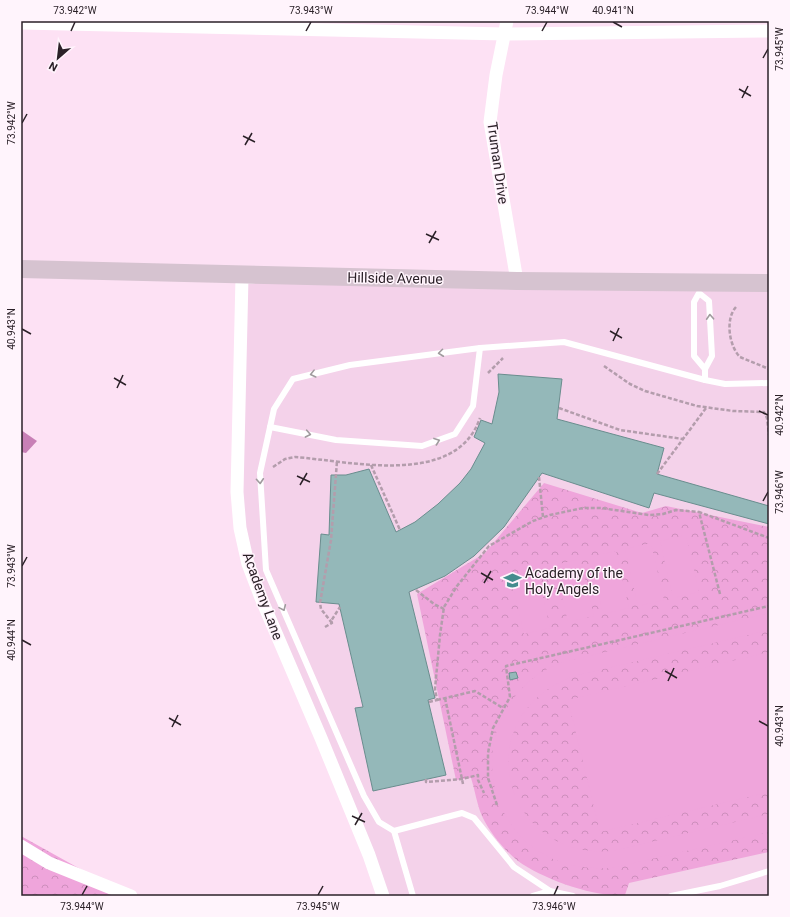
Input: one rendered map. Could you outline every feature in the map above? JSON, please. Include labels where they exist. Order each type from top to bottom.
[{"type":"main road","name":"Hillside Avenue","points":[[21,270],[517,281],[699,288],[769,283]]},
{"type":"street","points":[[21,23],[769,31]]},
{"type":"street","name":"Truman Drive","points":[[505,27],[496,75],[490,122],[517,281]]},
{"type":"street","name":"Academy Lane","points":[[276,276],[242,277],[236,492],[240,528],[247,557],[261,598],[369,855],[383,896]]},
{"type":"street","points":[[21,846],[49,864],[131,896]]},
{"type":"lane","points":[[699,288],[694,302],[694,356],[705,369]]},
{"type":"lane","points":[[699,288],[710,302],[712,356],[705,369],[705,380]]},
{"type":"lane","points":[[413,896],[394,831],[379,822],[364,796],[266,570],[260,473],[274,409],[293,379],[350,365],[480,348],[564,342],[725,384],[769,383]]},
{"type":"lane","points":[[270,427],[336,440],[422,446],[455,434],[473,406],[480,348]]},
{"type":"lane","points":[[394,831],[462,813],[474,818],[514,867],[550,891],[573,896]]},
{"type":"lane","points":[[671,896],[720,886],[769,871]]},
{"type":"lane","points":[[533,896],[550,891]]},
{"type":"path","points":[[736,307],[730,322],[731,335],[736,353],[740,357],[769,369]]},
{"type":"path","points":[[486,377],[500,360],[509,355]]},
{"type":"path","points":[[598,362],[630,384],[645,391],[706,408],[764,412],[767,418],[769,435]]},
{"type":"path","points":[[559,408],[620,430],[683,439]]},
{"type":"path","points":[[657,474],[706,408]]},
{"type":"path","points":[[271,471],[276,464],[285,459],[295,457],[371,465],[422,463],[439,460],[454,452],[469,440],[475,431],[481,415]]},
{"type":"path","points":[[332,623],[321,609],[320,603],[331,540],[337,461]]},
{"type":"path","points":[[371,465],[400,530]]},
{"type":"path","points":[[538,477],[543,517]]},
{"type":"path","points":[[437,700],[435,689],[444,609],[457,586],[489,546],[532,521],[583,508],[601,508],[649,515],[663,514],[676,510],[699,512],[769,538]]},
{"type":"path","points":[[699,512],[720,594]]},
{"type":"path","points":[[416,590],[434,604],[444,609]]},
{"type":"path","points":[[496,805],[488,778],[488,753],[494,728],[510,697],[506,666],[769,606]]},
{"type":"path","points":[[325,627],[332,623],[331,621],[340,607]]},
{"type":"path","points":[[429,702],[475,691],[503,708]]},
{"type":"path","points":[[445,698],[463,784]]},
{"type":"path","points":[[426,779],[426,782],[478,775],[478,780],[484,793]]},
{"type":"shaded area","name":"Academy of the Holy Angels","points":[[242,277],[769,284],[769,896],[383,896],[240,528]]},
{"type":"shaded area","points":[[21,430],[37,441],[26,453],[21,452]]},
{"type":"green space","points":[[544,483],[642,513],[666,506],[769,527],[769,852],[629,883],[625,895],[613,895],[585,890],[570,886],[541,874],[513,857],[498,841],[485,822],[471,778],[456,780],[417,594],[485,553]]},
{"type":"green space","points":[[686,535],[699,592],[673,598],[660,541]]},
{"type":"green space","points":[[651,543],[664,600],[638,606],[625,549]]},
{"type":"green space","points":[[616,551],[629,608],[603,614],[590,557]]},
{"type":"green space","points":[[580,559],[594,616],[568,622],[554,565]]},
{"type":"green space","points":[[537,571],[550,628],[524,634],[511,577]]},
{"type":"green space","points":[[769,613],[769,630],[578,675],[543,693],[520,718],[510,748],[510,779],[521,808],[543,832],[573,847],[612,851],[769,814],[769,832],[612,868],[596,868],[571,865],[547,856],[527,842],[511,825],[500,805],[494,782],[492,759],[495,736],[504,714],[517,694],[533,678],[553,666],[567,661]]},
{"type":"green space","points":[[769,652],[769,792],[600,832],[568,700]]},
{"type":"green space","points":[[21,836],[118,890],[115,896],[21,896]]},
{"type":"building","points":[[498,374],[562,379],[557,419],[664,448],[657,474],[769,506],[769,524],[654,493],[649,508],[542,473],[504,527],[474,556],[445,576],[409,592],[435,698],[428,700],[446,775],[373,791],[355,708],[363,707],[339,604],[316,602],[321,534],[329,535],[331,475],[346,475],[369,469],[396,532],[415,522],[438,504],[460,483],[471,469],[485,443],[474,437],[481,420],[492,424],[499,392]]},
{"type":"building","points":[[516,672],[518,678],[510,680],[509,673]]},
{"type":"place","name":"Academy of the Holy Angels","points":[[512,581]]}]
